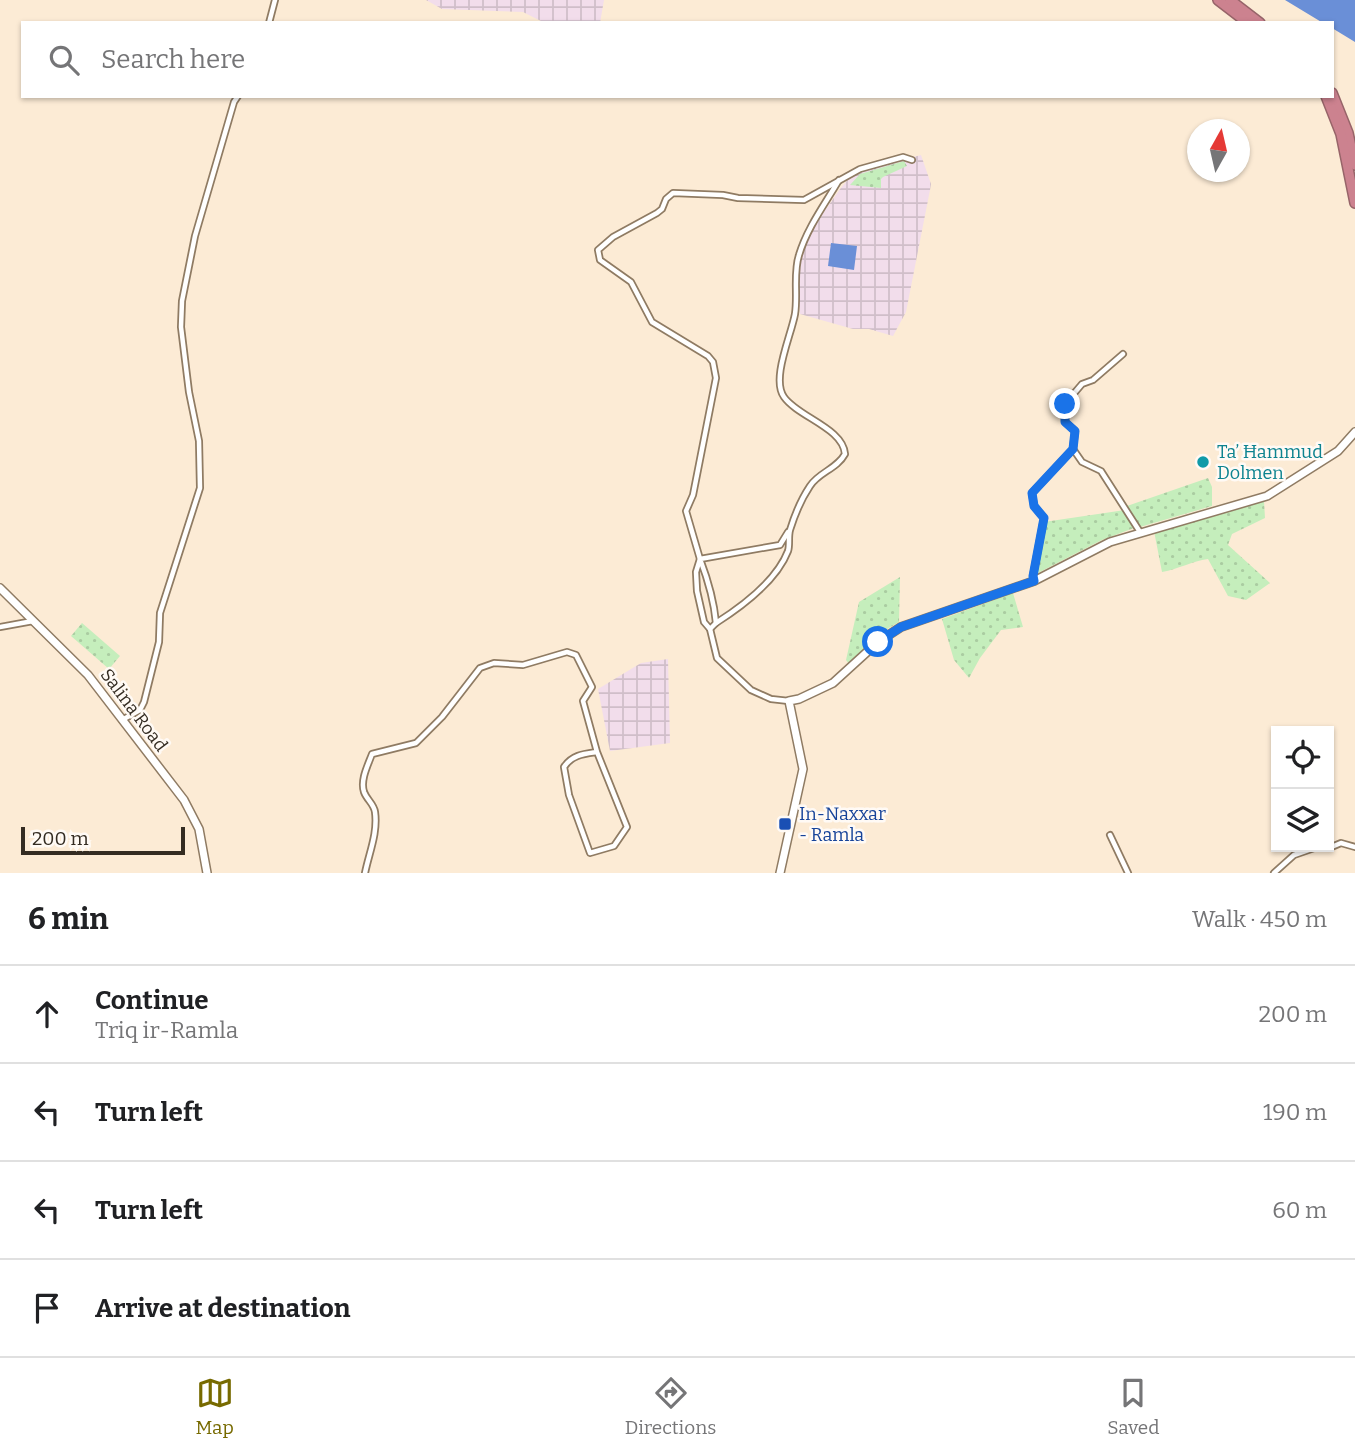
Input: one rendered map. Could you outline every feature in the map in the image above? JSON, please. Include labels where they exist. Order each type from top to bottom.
[{"type":"highway","points":[[1218,0],[1245,21]]},
{"type":"highway","points":[[1230,0],[1257,21]]},
{"type":"highway","points":[[1327,98],[1341,134],[1355,203]]},
{"type":"highway","points":[[1334,98],[1348,133],[1355,165]]},
{"type":"main road","points":[[780,873],[803,769],[789,701],[833,683],[878,642],[901,627],[1034,581],[1110,542],[1267,496],[1338,451],[1355,432]]},
{"type":"main road","name":"Salina Road","points":[[0,588],[88,675],[190,811],[201,836],[207,873]]},
{"type":"street","points":[[270,21],[275,0]]},
{"type":"street","points":[[122,720],[140,709],[144,702],[159,642],[160,613],[201,488],[199,441],[189,392],[181,327],[182,301],[204,201],[237,98]]},
{"type":"street","points":[[716,622],[708,582],[686,511],[693,495],[716,379],[713,362],[708,356],[652,322],[631,282],[600,260],[598,250],[613,237],[657,213],[673,193],[804,200],[860,169],[903,157],[912,160]]},
{"type":"street","points":[[700,559],[780,545],[789,532],[810,486],[841,463],[845,454],[839,439],[795,408],[784,398],[779,386],[795,314],[797,259],[807,233],[840,179]]},
{"type":"street","points":[[1034,581],[1044,518],[1034,506],[1032,493],[1073,449],[1075,431],[1065,422],[1065,404],[1082,384],[1093,380],[1123,354]]},
{"type":"street","points":[[1073,449],[1082,461],[1101,471],[1140,532]]},
{"type":"street","points":[[710,629],[741,606],[770,577],[789,549],[789,532]]},
{"type":"street","points":[[700,559],[696,572],[697,591],[704,622],[710,629],[717,658],[743,685],[771,699],[789,701]]},
{"type":"street","points":[[0,627],[34,621]]},
{"type":"street","points":[[365,873],[375,830],[375,809],[364,792],[364,778],[372,754],[416,743],[442,717],[480,668],[494,663],[523,665],[567,652],[576,655],[592,687],[583,701],[597,752],[627,827],[614,846],[590,853],[569,795],[564,767],[569,759],[597,752]]},
{"type":"street","points":[[1110,835],[1128,873]]},
{"type":"street","points":[[1334,846],[1341,843],[1355,847]]},
{"type":"street","points":[[1274,873],[1294,855],[1303,852]]},
{"type":"shaded area","points":[[426,0],[604,0],[600,21],[541,21],[523,12],[442,9]]},
{"type":"shaded area","points":[[921,155],[931,184],[906,312],[893,336],[869,329],[853,329],[800,314],[798,264],[812,229],[840,189],[850,177],[863,170]]},
{"type":"shaded area","points":[[668,659],[670,743],[610,751],[598,689],[641,663]]},
{"type":"green space","points":[[904,161],[907,166],[881,179],[881,188],[850,185],[860,174]]},
{"type":"green space","points":[[1208,478],[1212,487],[1212,506],[1140,527],[1127,506]]},
{"type":"green space","points":[[1264,501],[1265,518],[1232,534],[1228,545],[1270,583],[1246,600],[1228,596],[1208,559],[1162,572],[1154,531]]},
{"type":"green space","points":[[1125,510],[1134,528],[1102,540],[1034,575],[1044,522]]},
{"type":"green space","points":[[900,577],[899,622],[877,635],[849,664],[846,660],[859,602]]},
{"type":"green space","points":[[1013,593],[1023,627],[1001,630],[969,678],[954,660],[942,619]]},
{"type":"green space","points":[[82,623],[120,656],[109,669],[71,636]]},
{"type":"water","points":[[1285,0],[1355,0],[1355,42],[1334,29],[1334,21],[1320,21]]},
{"type":"water","points":[[831,243],[857,246],[854,270],[828,266]]},
{"type":"place","name":"Ta’ Ħammud Dolmen","points":[[1203,462]]},
{"type":"place","name":"In-Naxxar - Ramla","points":[[785,824]]},
{"type":"route","points":[[878,642],[901,627],[1034,581],[1044,518],[1034,506],[1032,493],[1073,449],[1075,431],[1065,422],[1065,404]]}]
